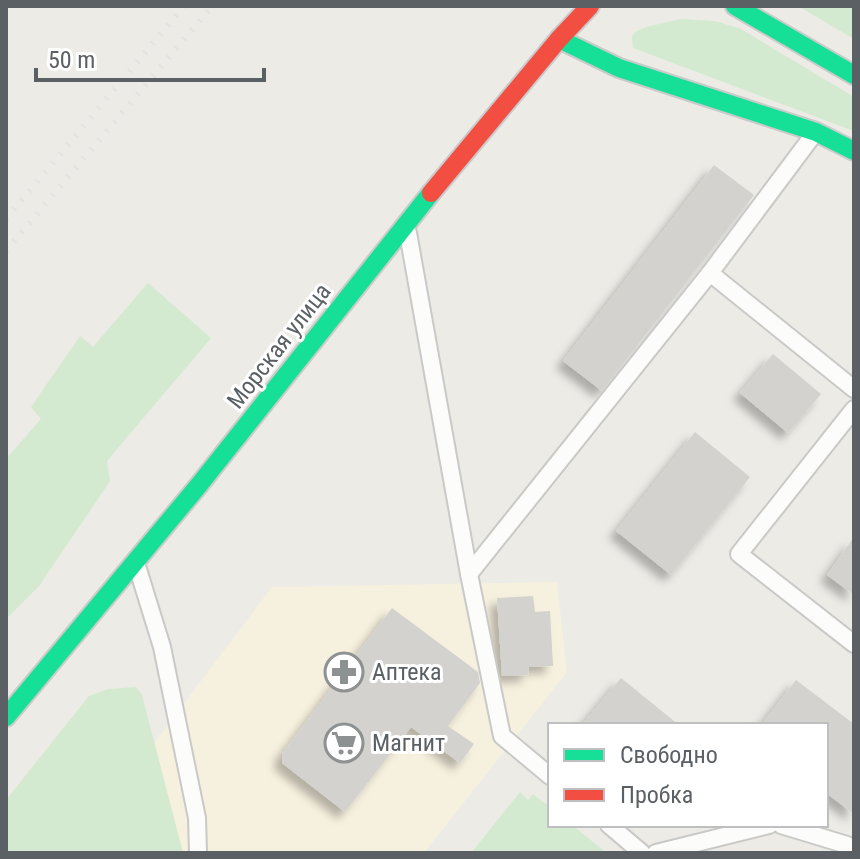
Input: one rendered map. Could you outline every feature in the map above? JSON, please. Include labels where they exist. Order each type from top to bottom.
[{"type":"main road","points":[[572,6],[559,39],[619,68],[816,132],[854,151]]},
{"type":"main road","name":"Морская улица","points":[[6,717],[226,451],[406,223],[590,6]]},
{"type":"main road","points":[[735,6],[854,75]]},
{"type":"lane","points":[[469,574],[710,273],[816,132]]},
{"type":"lane","points":[[406,223],[469,574],[502,736],[548,774]]},
{"type":"lane","points":[[710,273],[854,389]]},
{"type":"lane","points":[[854,409],[739,554],[854,644]]},
{"type":"lane","points":[[135,559],[162,647],[197,818],[198,853]]},
{"type":"lane","points":[[611,827],[642,853]]},
{"type":"lane","points":[[656,853],[761,827]]},
{"type":"lane","points":[[788,827],[847,845],[854,850]]},
{"type":"shaded area","points":[[557,582],[567,672],[424,853],[183,853],[154,743],[272,587]]},
{"type":"green space","points":[[798,6],[854,6],[854,39]]},
{"type":"green space","points":[[681,19],[715,21],[741,29],[854,97],[854,131],[633,48],[635,32]]},
{"type":"green space","points":[[148,283],[211,338],[107,461],[110,481],[39,586],[6,619],[6,459],[41,419],[31,407],[80,336],[93,347]]},
{"type":"green space","points":[[136,687],[142,695],[183,853],[6,853],[6,800],[89,696],[108,689]]},
{"type":"green space","points":[[520,792],[528,800],[533,794],[548,805],[548,827],[574,827],[604,853],[471,853]]},
{"type":"building","points":[[714,165],[754,195],[602,391],[563,361]]},
{"type":"building","points":[[773,354],[821,394],[788,433],[740,393]]},
{"type":"building","points":[[695,432],[750,477],[671,575],[616,531]]},
{"type":"building","points":[[854,537],[854,595],[827,575]]},
{"type":"building","points":[[533,596],[535,612],[550,611],[553,666],[529,667],[528,675],[502,676],[497,598]]},
{"type":"building","points":[[392,608],[478,672],[480,683],[448,726],[474,744],[460,763],[411,727],[345,812],[282,763],[282,754]]},
{"type":"building","points":[[621,678],[677,723],[584,723]]},
{"type":"building","points":[[796,680],[854,724],[854,814],[828,794],[828,723],[763,723]]},
{"type":"railway","points":[[6,219],[184,6]]},
{"type":"railway","points":[[6,251],[212,6]]},
{"type":"traffic: fast","points":[[735,6],[854,75]]},
{"type":"traffic: fast","points":[[559,39],[619,68],[816,132],[854,151]]},
{"type":"traffic: fast","points":[[6,717],[199,485],[431,193]]},
{"type":"traffic: jam","points":[[431,193],[590,6]]},
{"type":"place","name":"Аптека","points":[[344,672]]},
{"type":"place","name":"Магнит","points":[[344,743]]}]
